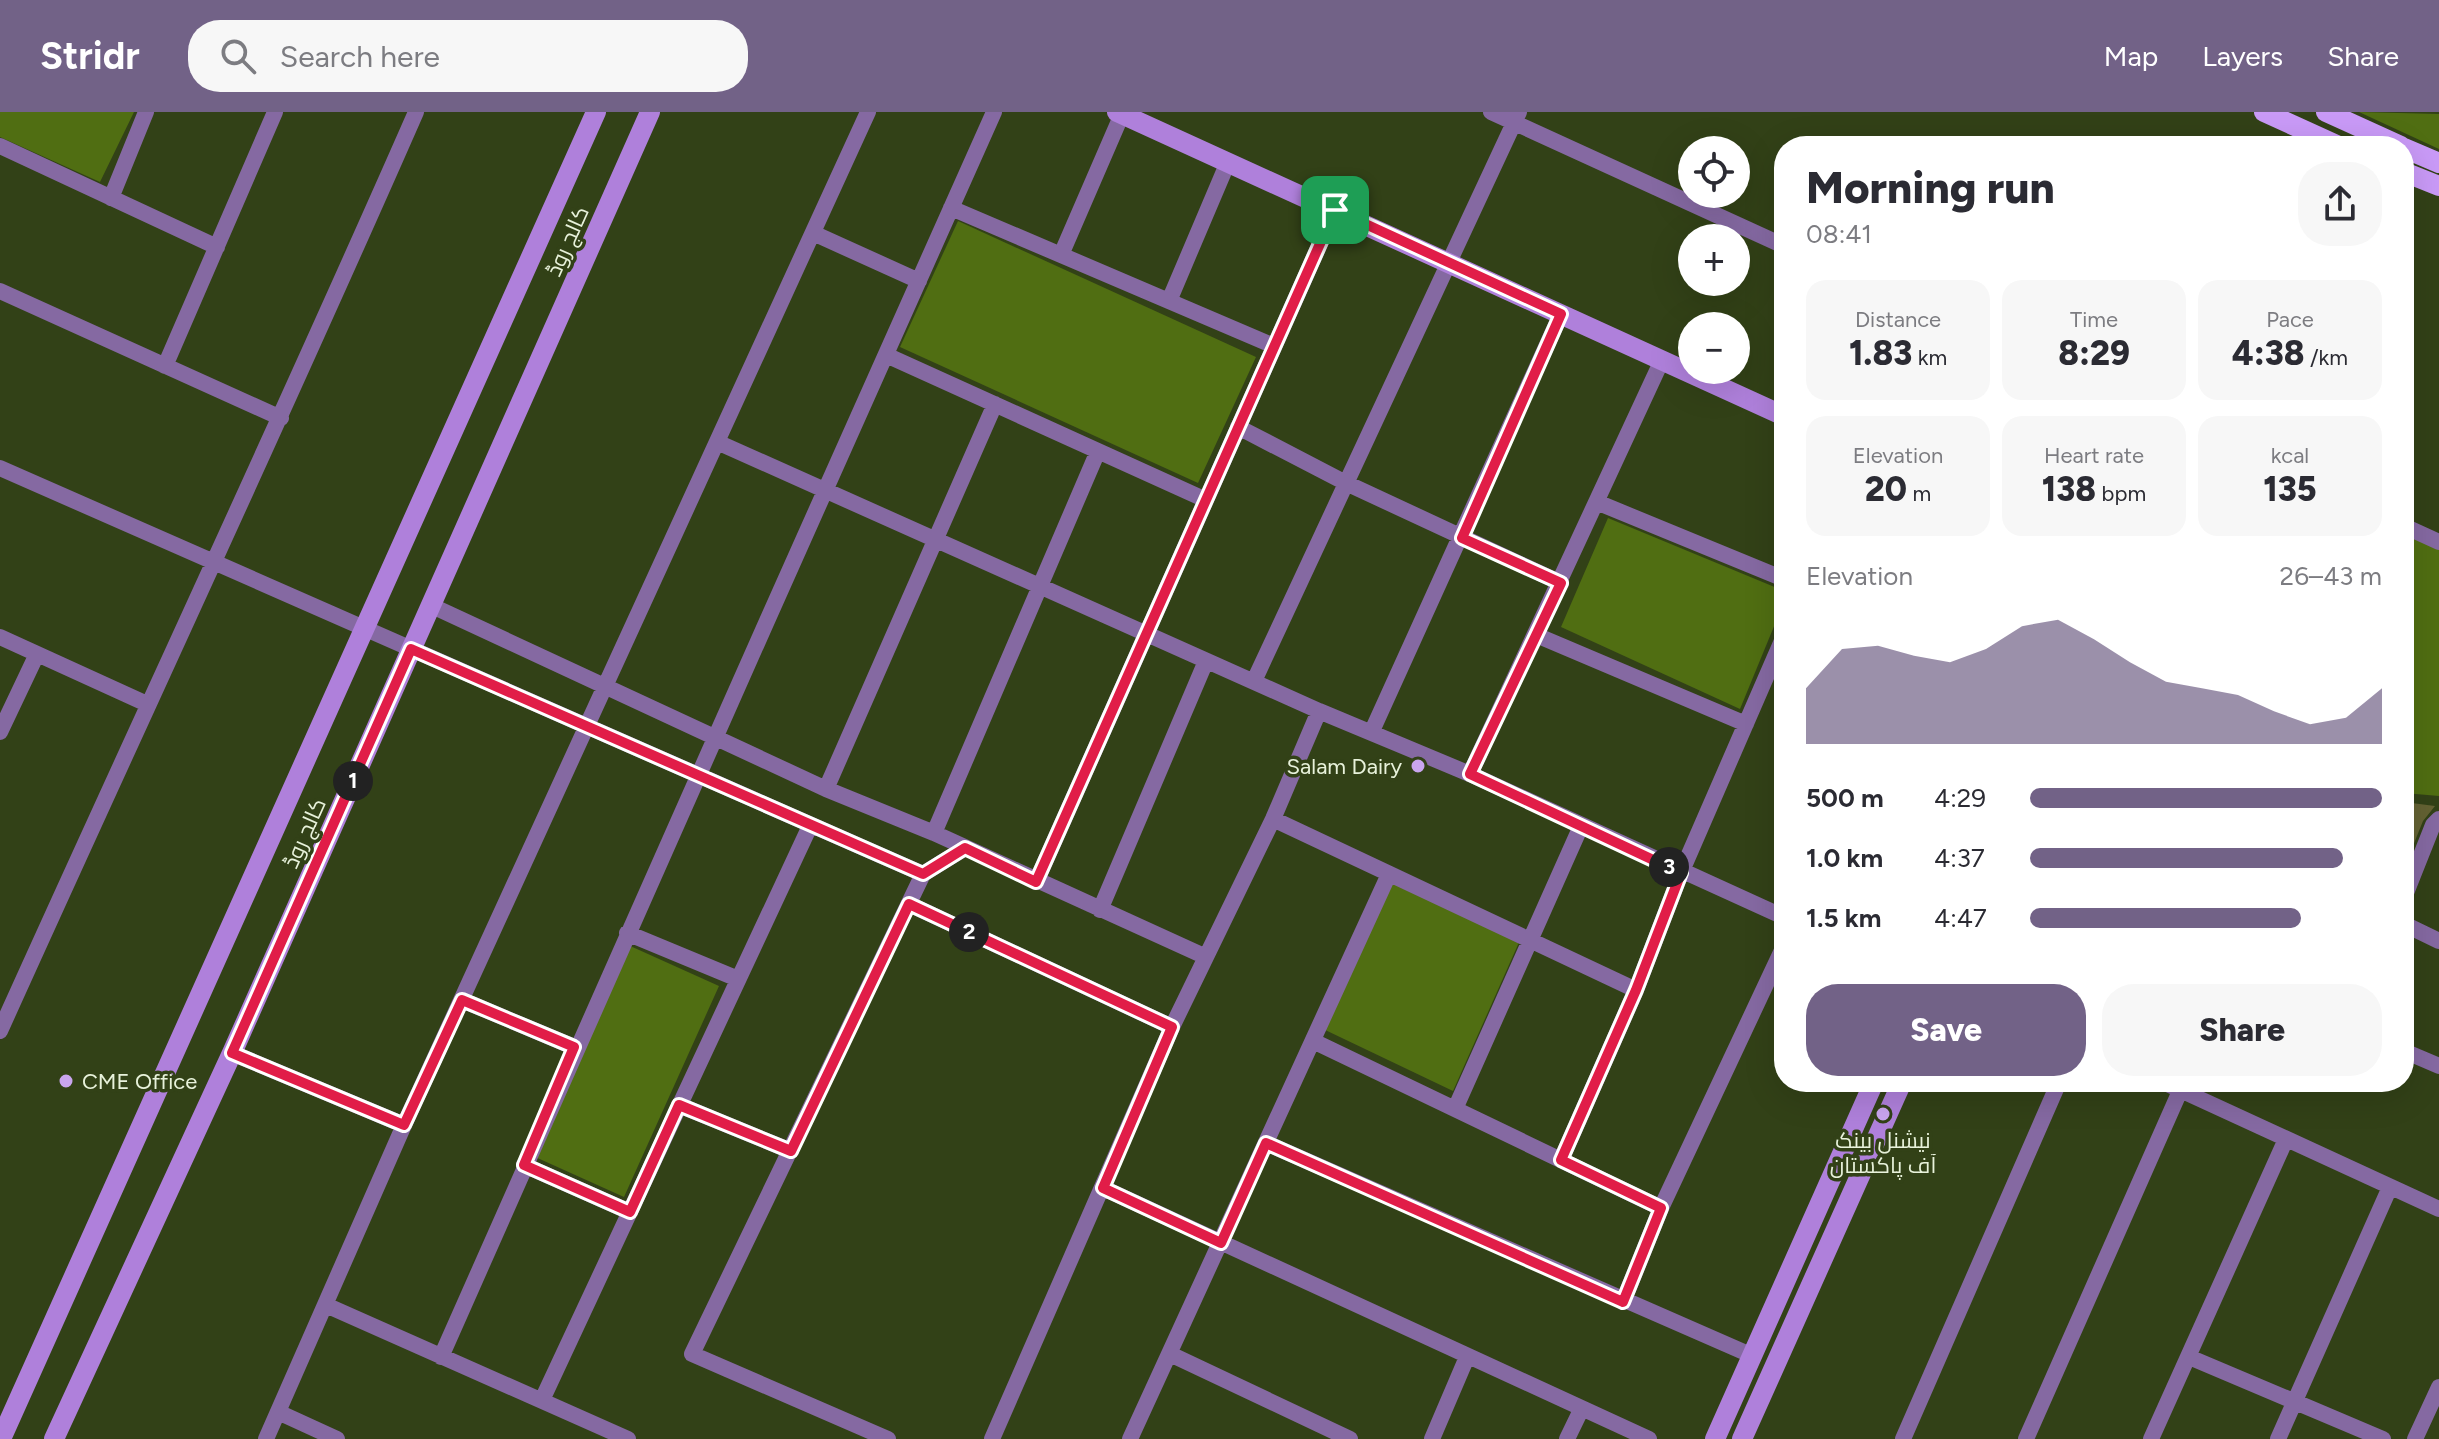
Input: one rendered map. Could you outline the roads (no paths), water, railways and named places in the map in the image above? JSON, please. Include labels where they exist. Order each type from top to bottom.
[{"type":"main road","name":"کالج روڈ","points":[[2,1434],[596,112]]},
{"type":"main road","name":"کالج روڈ","points":[[54,1439],[232,1053],[650,112]]},
{"type":"main road","points":[[2264,112],[2301,136]]},
{"type":"main road","points":[[2326,112],[2379,136]]},
{"type":"main road","points":[[1120,113],[1774,411]]},
{"type":"main road","points":[[2414,152],[2439,163]]},
{"type":"main road","points":[[2414,176],[2439,186]]},
{"type":"main road","points":[[1715,1439],[1870,1092]]},
{"type":"main road","points":[[1742,1439],[1898,1092]]},
{"type":"street","points":[[111,198],[146,112]]},
{"type":"street","points":[[165,366],[275,112]]},
{"type":"street","points":[[0,1031],[212,562],[281,418],[416,112]]},
{"type":"street","points":[[266,1439],[328,1306],[404,1125],[868,112]]},
{"type":"street","points":[[441,1357],[574,1047],[719,736],[994,112]]},
{"type":"street","points":[[1491,112],[1517,117],[1774,241]]},
{"type":"street","points":[[1061,255],[1120,113]]},
{"type":"street","points":[[1254,681],[1447,261],[1517,117]]},
{"type":"street","points":[[0,146],[217,247]]},
{"type":"street","points":[[1169,301],[1228,162]]},
{"type":"street","points":[[951,208],[1274,346]]},
{"type":"street","points":[[1036,882],[1335,210]]},
{"type":"street","points":[[813,233],[919,281]]},
{"type":"street","points":[[0,291],[281,418]]},
{"type":"street","points":[[1372,731],[1561,314]]},
{"type":"street","points":[[886,355],[1206,500]]},
{"type":"street","points":[[1470,774],[1599,503],[1662,360]]},
{"type":"street","points":[[826,789],[995,404]]},
{"type":"street","points":[[1238,427],[1346,483],[1561,583]]},
{"type":"street","points":[[717,442],[1146,635],[1470,774],[1681,873],[1774,913]]},
{"type":"street","points":[[934,833],[1098,451]]},
{"type":"street","points":[[0,468],[923,874]]},
{"type":"street","points":[[1599,503],[1774,575]]},
{"type":"street","points":[[2414,531],[2439,542]]},
{"type":"street","points":[[430,605],[719,736],[826,789],[934,833],[1204,956]]},
{"type":"street","points":[[1536,635],[1746,724]]},
{"type":"street","points":[[0,637],[147,704]]},
{"type":"street","points":[[0,732],[37,654]]},
{"type":"street","points":[[1100,910],[1206,661]]},
{"type":"street","points":[[1561,1160],[1636,990],[1681,873],[1746,724],[1774,677]]},
{"type":"street","points":[[992,1439],[1172,1027],[1273,819],[1319,711]]},
{"type":"street","points":[[1273,819],[1636,990]]},
{"type":"street","points":[[2414,873],[2433,825],[2439,819]]},
{"type":"street","points":[[542,1400],[810,826]]},
{"type":"street","points":[[1455,1109],[1528,939],[1581,826]]},
{"type":"street","points":[[888,1439],[692,1354],[923,874],[965,848]]},
{"type":"street","points":[[1130,1439],[1389,874]]},
{"type":"street","points":[[909,904],[1172,1027]]},
{"type":"street","points":[[2414,929],[2439,941]]},
{"type":"street","points":[[627,933],[738,979]]},
{"type":"street","points":[[1623,1302],[1661,1208],[1774,967]]},
{"type":"street","points":[[462,1000],[574,1047]]},
{"type":"street","points":[[1313,1041],[1661,1208]]},
{"type":"street","points":[[232,1053],[404,1125]]},
{"type":"street","points":[[2414,1055],[2439,1066]]},
{"type":"street","points":[[1903,1439],[2055,1092]]},
{"type":"street","points":[[2026,1439],[2179,1092]]},
{"type":"street","points":[[2194,1092],[2286,1139],[2439,1209]]},
{"type":"street","points":[[679,1105],[791,1151]]},
{"type":"street","points":[[2151,1439],[2286,1139]]},
{"type":"street","points":[[1266,1143],[1623,1302],[1753,1356]]},
{"type":"street","points":[[524,1165],[630,1212]]},
{"type":"street","points":[[2278,1439],[2390,1187]]},
{"type":"street","points":[[1103,1188],[1649,1439]]},
{"type":"street","points":[[328,1306],[628,1439]]},
{"type":"street","points":[[1170,1354],[1350,1439]]},
{"type":"street","points":[[1432,1439],[1467,1357]]},
{"type":"street","points":[[2189,1357],[2383,1439]]},
{"type":"street","points":[[2415,1439],[2434,1410],[2439,1387]]},
{"type":"street","points":[[1567,1439],[1581,1410]]},
{"type":"street","points":[[278,1412],[337,1439]]},
{"type":"place","name":"Salam Dairy","points":[[1418,766]]},
{"type":"place","name":"CME Office","points":[[66,1081]]},
{"type":"place","name":"نیشنل بینک آف پاکستان","points":[[1883,1114]]}]
